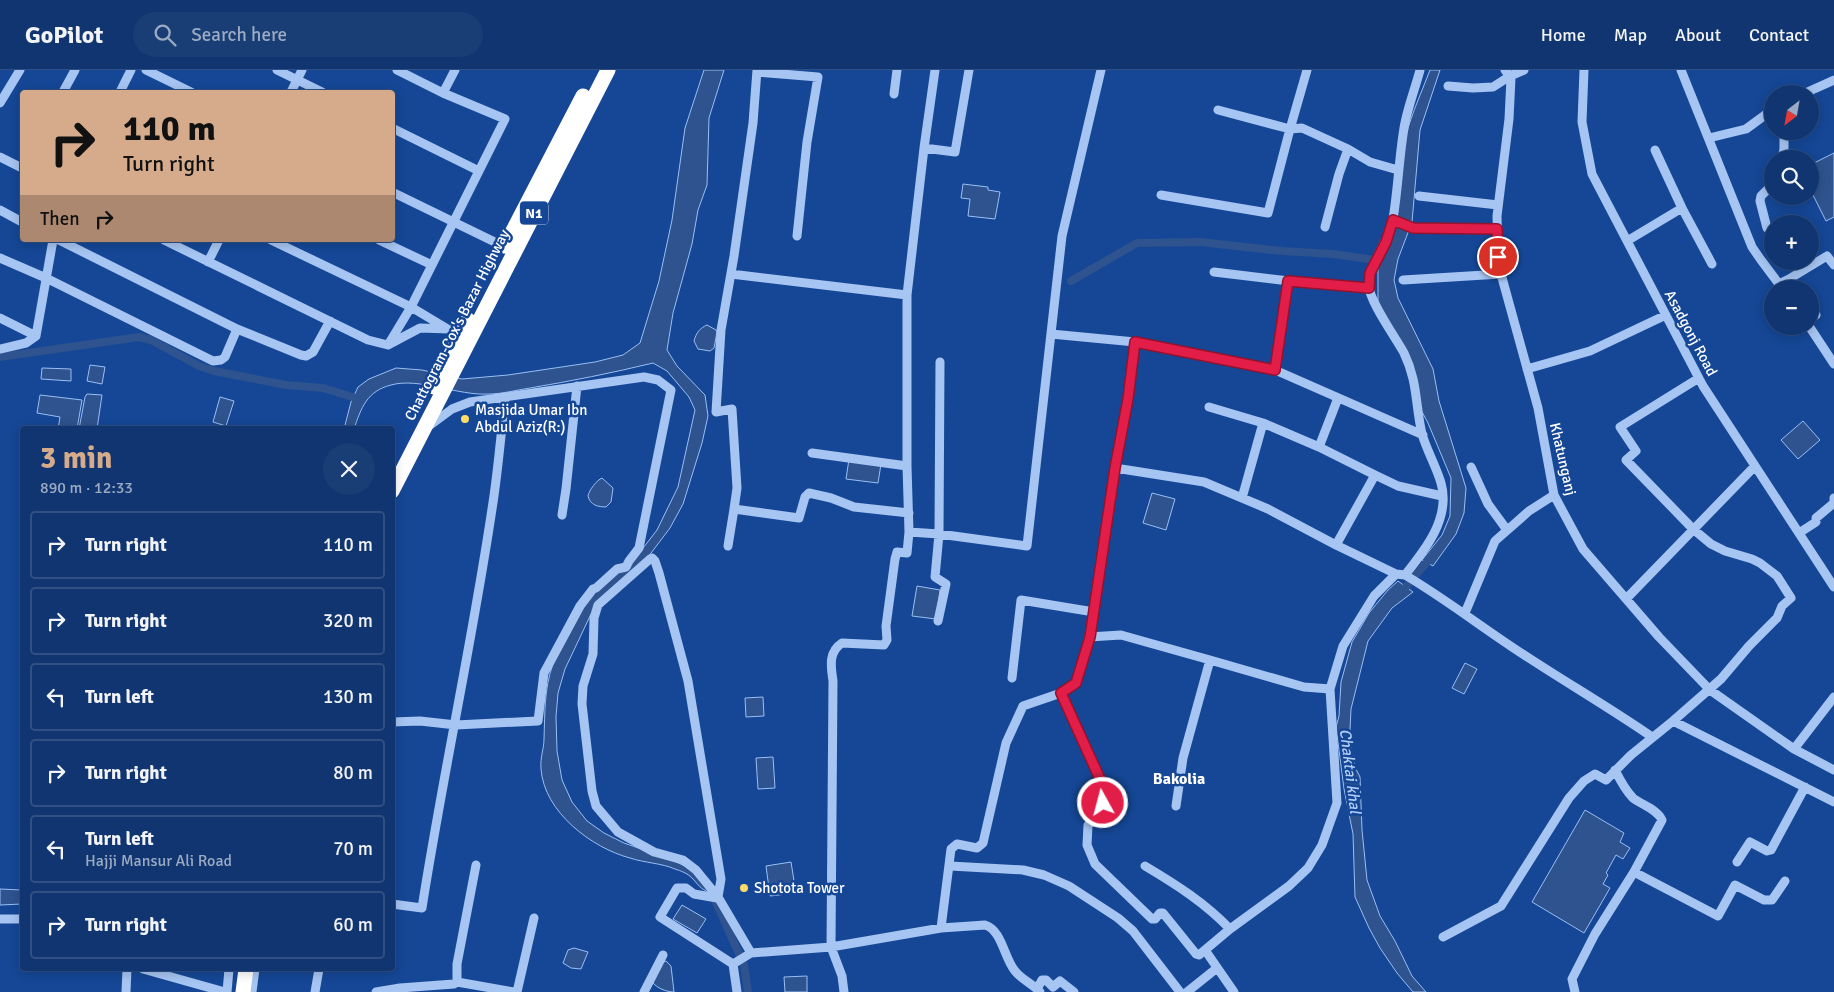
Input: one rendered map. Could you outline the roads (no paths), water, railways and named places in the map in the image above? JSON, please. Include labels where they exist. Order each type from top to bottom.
[{"type":"highway","name":"Chattogram-Cox's Bazar Highway","points":[[395,466],[514,251],[597,70]]},
{"type":"highway","name":"Chattogram-Cox's Bazar Highway","points":[[457,354],[455,331],[608,70]]},
{"type":"highway","name":"Chattogram-Cox's Bazar Highway","points":[[395,484],[421,434],[426,413]]},
{"type":"highway","points":[[233,992],[236,971]]},
{"type":"highway","points":[[243,992],[246,971]]},
{"type":"street","points":[[0,103],[20,70]]},
{"type":"street","points":[[64,90],[75,70]]},
{"type":"street","points":[[121,90],[131,70]]},
{"type":"street","points":[[146,70],[187,90]]},
{"type":"street","points":[[276,70],[318,90]]},
{"type":"street","points":[[292,90],[302,70]]},
{"type":"street","points":[[388,345],[411,307],[505,119],[443,93],[397,70]]},
{"type":"street","points":[[443,93],[454,70]]},
{"type":"street","points":[[894,94],[897,70]]},
{"type":"street","points":[[844,992],[842,976],[831,947],[832,681],[830,662],[837,646],[842,643],[884,645],[887,640],[886,626],[895,559],[897,552],[907,553],[909,513],[907,466],[907,295],[935,70]]},
{"type":"street","points":[[924,148],[955,152],[969,70]]},
{"type":"street","points":[[909,532],[1027,546],[1062,236],[1100,70]]},
{"type":"street","points":[[1161,195],[1268,213],[1308,70]]},
{"type":"street","points":[[1061,693],[1105,790],[1101,816],[1088,825],[1087,845],[1095,864],[1152,919],[1162,913],[1196,954],[1199,955],[1230,929],[1289,886],[1308,868],[1322,844],[1337,803],[1330,689],[1343,646],[1374,596],[1403,575],[1416,561],[1436,532],[1442,510],[1442,486],[1423,435],[1416,405],[1416,386],[1412,370],[1369,288],[1370,273],[1386,242],[1393,220],[1404,126],[1420,70]]},
{"type":"street","points":[[1448,86],[1493,87],[1508,73],[1524,70]]},
{"type":"street","name":"Asadgonj Road","points":[[1584,70],[1582,122],[1592,174],[1699,378],[1834,587]]},
{"type":"street","points":[[1682,70],[1752,247],[1760,260],[1779,284],[1827,256],[1834,265]]},
{"type":"street","points":[[728,546],[737,488],[732,410],[716,412],[721,330],[753,123],[757,71],[818,77],[807,142],[797,236]]},
{"type":"street","name":"Khatunganj","points":[[1508,73],[1509,119],[1498,205],[1498,257],[1538,408],[1554,494],[1583,550],[1659,637],[1710,690],[1794,749],[1834,770]]},
{"type":"street","points":[[1819,87],[1834,80]]},
{"type":"street","points":[[1218,110],[1290,129],[1302,128],[1348,149],[1370,162],[1398,170]]},
{"type":"street","points":[[1709,138],[1746,129],[1764,116]]},
{"type":"street","points":[[395,129],[479,171]]},
{"type":"street","points":[[1325,227],[1339,174],[1348,149]]},
{"type":"street","points":[[1655,150],[1682,208],[1712,264]]},
{"type":"street","points":[[0,157],[20,167]]},
{"type":"street","points":[[1764,192],[1760,196],[1764,216]]},
{"type":"street","points":[[395,193],[505,247]]},
{"type":"street","points":[[1419,196],[1498,205]]},
{"type":"street","points":[[1627,241],[1682,208]]},
{"type":"street","points":[[0,210],[20,221]]},
{"type":"street","points":[[1393,220],[1413,228],[1497,229]]},
{"type":"street","points":[[0,349],[26,343],[36,336],[53,242]]},
{"type":"street","points":[[63,242],[237,329],[301,355],[306,356],[313,352],[330,321]]},
{"type":"street","points":[[168,242],[368,340],[388,345],[420,328],[455,331]]},
{"type":"street","points":[[208,262],[218,242]]},
{"type":"street","points":[[275,242],[411,307],[455,331]]},
{"type":"street","points":[[384,242],[432,265]]},
{"type":"street","points":[[0,258],[46,278],[213,361],[221,360],[225,357],[237,329]]},
{"type":"street","points":[[1214,272],[1369,288]]},
{"type":"street","points":[[731,274],[907,295]]},
{"type":"street","points":[[1403,280],[1501,274]]},
{"type":"street","points":[[1275,370],[1288,281]]},
{"type":"street","points":[[1527,369],[1590,351],[1666,315]]},
{"type":"street","points":[[0,318],[36,336]]},
{"type":"street","points":[[1051,334],[1135,342],[1275,370],[1423,435]]},
{"type":"street","points":[[1815,335],[1834,364]]},
{"type":"street","points":[[941,928],[952,849],[957,844],[976,848],[982,843],[1006,743],[1023,706],[1061,693],[1076,683],[1090,637],[1115,468],[1128,399],[1135,342]]},
{"type":"street","points":[[938,621],[946,584],[935,577],[938,534],[940,362]]},
{"type":"street","points":[[395,722],[420,720],[456,725],[538,720],[544,673],[580,606],[593,589],[616,569],[626,567],[628,561],[639,548],[671,390],[658,380],[644,377],[470,402],[452,408],[434,421],[421,434]]},
{"type":"street","points":[[1443,937],[1500,906],[1568,798],[1584,781],[1595,774],[1606,780],[1652,737],[1710,690],[1777,618],[1782,606],[1791,598],[1777,576],[1760,563],[1711,544],[1693,529],[1626,460],[1636,452],[1620,427],[1699,378]]},
{"type":"street","points":[[562,515],[577,386]]},
{"type":"street","points":[[395,904],[422,908],[435,826],[456,725],[493,508],[505,397]]},
{"type":"street","points":[[1319,447],[1338,398]]},
{"type":"street","points":[[1209,407],[1263,423],[1319,447],[1398,486],[1442,496]]},
{"type":"street","points":[[1242,498],[1263,423]]},
{"type":"street","points":[[812,453],[907,466]]},
{"type":"street","points":[[1626,599],[1755,466]]},
{"type":"street","points":[[1471,467],[1488,504],[1507,530]]},
{"type":"street","points":[[1115,468],[1204,482],[1268,509],[1336,545],[1403,575],[1428,589],[1532,660],[1602,703],[1652,737]]},
{"type":"street","points":[[1336,545],[1375,475]]},
{"type":"street","points":[[734,509],[799,518],[808,493],[831,498],[854,507],[909,513]]},
{"type":"street","points":[[1465,614],[1495,542],[1529,511],[1554,494]]},
{"type":"street","points":[[1799,534],[1816,522],[1816,518],[1834,502],[1834,498]]},
{"type":"street","points":[[718,897],[721,880],[688,682],[659,572],[652,558],[598,605],[594,618],[592,654],[583,686],[582,704],[592,791],[596,806],[618,832],[654,852],[683,860],[696,870],[718,897],[751,953]]},
{"type":"street","points":[[1012,678],[1021,600],[1094,612]]},
{"type":"street","points":[[1090,637],[1121,635],[1304,687],[1330,689]]},
{"type":"street","points":[[1176,806],[1183,758],[1210,660]]},
{"type":"street","points":[[1794,749],[1834,697]]},
{"type":"street","points":[[1673,721],[1834,802]]},
{"type":"street","points":[[1575,992],[1572,979],[1595,934],[1634,872],[1662,820],[1659,815],[1635,799],[1626,790],[1615,770]]},
{"type":"street","points":[[1737,862],[1750,842],[1767,851],[1770,850],[1805,787]]},
{"type":"street","points":[[457,982],[457,964],[476,865]]},
{"type":"street","points":[[950,866],[1023,870],[1044,875],[1069,886],[1118,918],[1133,931],[1180,992]]},
{"type":"street","points":[[1145,866],[1184,889],[1198,902],[1211,910],[1230,929]]},
{"type":"street","points":[[1634,872],[1718,916],[1735,885],[1764,900],[1772,900],[1785,881]]},
{"type":"street","points":[[718,897],[694,894],[686,888],[677,888],[660,917],[733,964]]},
{"type":"street","points":[[376,992],[423,989],[457,982],[516,992],[534,918]]},
{"type":"street","points":[[0,919],[20,919]]},
{"type":"street","points":[[733,964],[751,953],[831,947],[941,928],[985,925],[991,927],[996,933],[1016,972],[1039,990],[1044,980],[1053,987],[1060,981],[1074,992]]},
{"type":"street","points":[[1205,950],[1234,992]]},
{"type":"street","points":[[644,992],[663,955]]},
{"type":"street","points":[[733,964],[736,992]]},
{"type":"street","points":[[1187,992],[1217,968]]},
{"type":"street","points":[[126,992],[127,971]]},
{"type":"street","points":[[165,972],[226,992],[229,971]]},
{"type":"street","points":[[252,992],[255,971]]},
{"type":"street","points":[[315,992],[319,971]]},
{"type":"water","points":[[704,70],[724,70],[709,118],[707,185],[698,210],[692,244],[673,313],[667,350],[677,366],[705,395],[708,416],[702,443],[683,504],[670,528],[642,565],[591,614],[565,669],[558,693],[556,717],[557,751],[562,780],[572,802],[587,821],[604,833],[624,843],[672,860],[691,869],[709,892],[701,888],[684,872],[615,853],[586,837],[572,826],[551,800],[544,785],[541,769],[546,692],[553,664],[589,597],[640,552],[657,530],[678,487],[695,410],[689,397],[667,371],[653,363],[576,380],[494,394],[477,394],[414,383],[402,383],[376,391],[362,407],[355,426],[345,426],[351,402],[358,387],[369,379],[396,368],[422,370],[462,379],[508,375],[595,362],[623,355],[640,343],[659,281],[672,220],[685,128]]},
{"type":"water","points":[[1430,70],[1440,70],[1420,130],[1412,222],[1398,259],[1394,280],[1398,298],[1433,369],[1439,401],[1466,488],[1464,513],[1456,534],[1433,566],[1422,560],[1442,535],[1450,516],[1451,478],[1420,408],[1417,380],[1378,302],[1378,260],[1387,248],[1397,217],[1401,166],[1406,135]]},
{"type":"water","points":[[1834,153],[1834,217],[1826,221],[1818,205],[1819,160]]},
{"type":"water","points":[[963,184],[988,187],[988,190],[1000,192],[995,219],[968,216],[970,199],[961,198]]},
{"type":"water","points":[[707,325],[717,332],[714,348],[710,351],[698,349],[694,341],[699,331]]},
{"type":"water","points":[[90,365],[105,367],[102,384],[87,381]]},
{"type":"water","points":[[42,368],[71,369],[71,381],[41,379]]},
{"type":"water","points":[[87,394],[102,395],[97,426],[80,426]]},
{"type":"water","points":[[40,395],[82,400],[78,426],[58,426],[60,417],[37,413]]},
{"type":"water","points":[[220,397],[234,401],[226,426],[213,422]]},
{"type":"water","points":[[1803,421],[1820,440],[1798,459],[1781,440]]},
{"type":"water","points":[[849,459],[881,464],[878,483],[846,479]]},
{"type":"water","points":[[602,478],[613,488],[611,502],[606,507],[595,505],[588,496]]},
{"type":"water","points":[[1152,493],[1175,499],[1166,530],[1143,523]]},
{"type":"water","points":[[1398,581],[1413,592],[1392,608],[1368,641],[1351,709],[1351,747],[1355,767],[1360,777],[1362,830],[1367,880],[1380,916],[1412,976],[1426,992],[1413,992],[1397,973],[1380,948],[1355,897],[1353,834],[1344,789],[1336,727],[1339,716],[1341,682],[1352,642],[1369,613]]},
{"type":"water","points":[[917,586],[940,590],[936,619],[912,616]]},
{"type":"water","points":[[1465,663],[1477,669],[1464,694],[1452,688]]},
{"type":"water","points":[[763,697],[764,716],[746,717],[745,698]]},
{"type":"water","points":[[773,757],[775,788],[758,789],[756,758]]},
{"type":"water","points":[[1585,810],[1624,833],[1620,842],[1630,848],[1623,859],[1616,855],[1606,873],[1608,875],[1603,884],[1610,888],[1584,933],[1532,902]]},
{"type":"water","points":[[791,862],[796,893],[770,896],[766,866]]},
{"type":"water","points":[[0,889],[20,890],[20,904],[0,905]]},
{"type":"water","points":[[682,905],[706,919],[697,933],[673,919]]},
{"type":"water","points":[[574,948],[588,952],[581,969],[571,968],[563,963],[568,950]]},
{"type":"water","points":[[666,961],[671,966],[674,992],[662,989],[652,982],[663,962]]},
{"type":"water","points":[[807,976],[807,992],[785,992],[784,977]]},
{"type":"waterway","points":[[1071,281],[1137,243],[1200,242],[1282,251],[1334,254],[1381,261]]},
{"type":"waterway","points":[[0,357],[139,337],[151,340],[199,366],[214,371],[286,385],[323,388],[359,399]]},
{"type":"waterway","name":"Chaktai khal","points":[[1399,595],[1427,562]]},
{"type":"waterway","points":[[715,900],[744,965],[748,992]]},
{"type":"place","name":"Masjida Umar Ibn Abdul Aziz(R:)","points":[[465,419]]},
{"type":"place","name":"Shotota Tower","points":[[744,888]]},
{"type":"district","name":"Bakolia","points":[[1179,778]]}]
